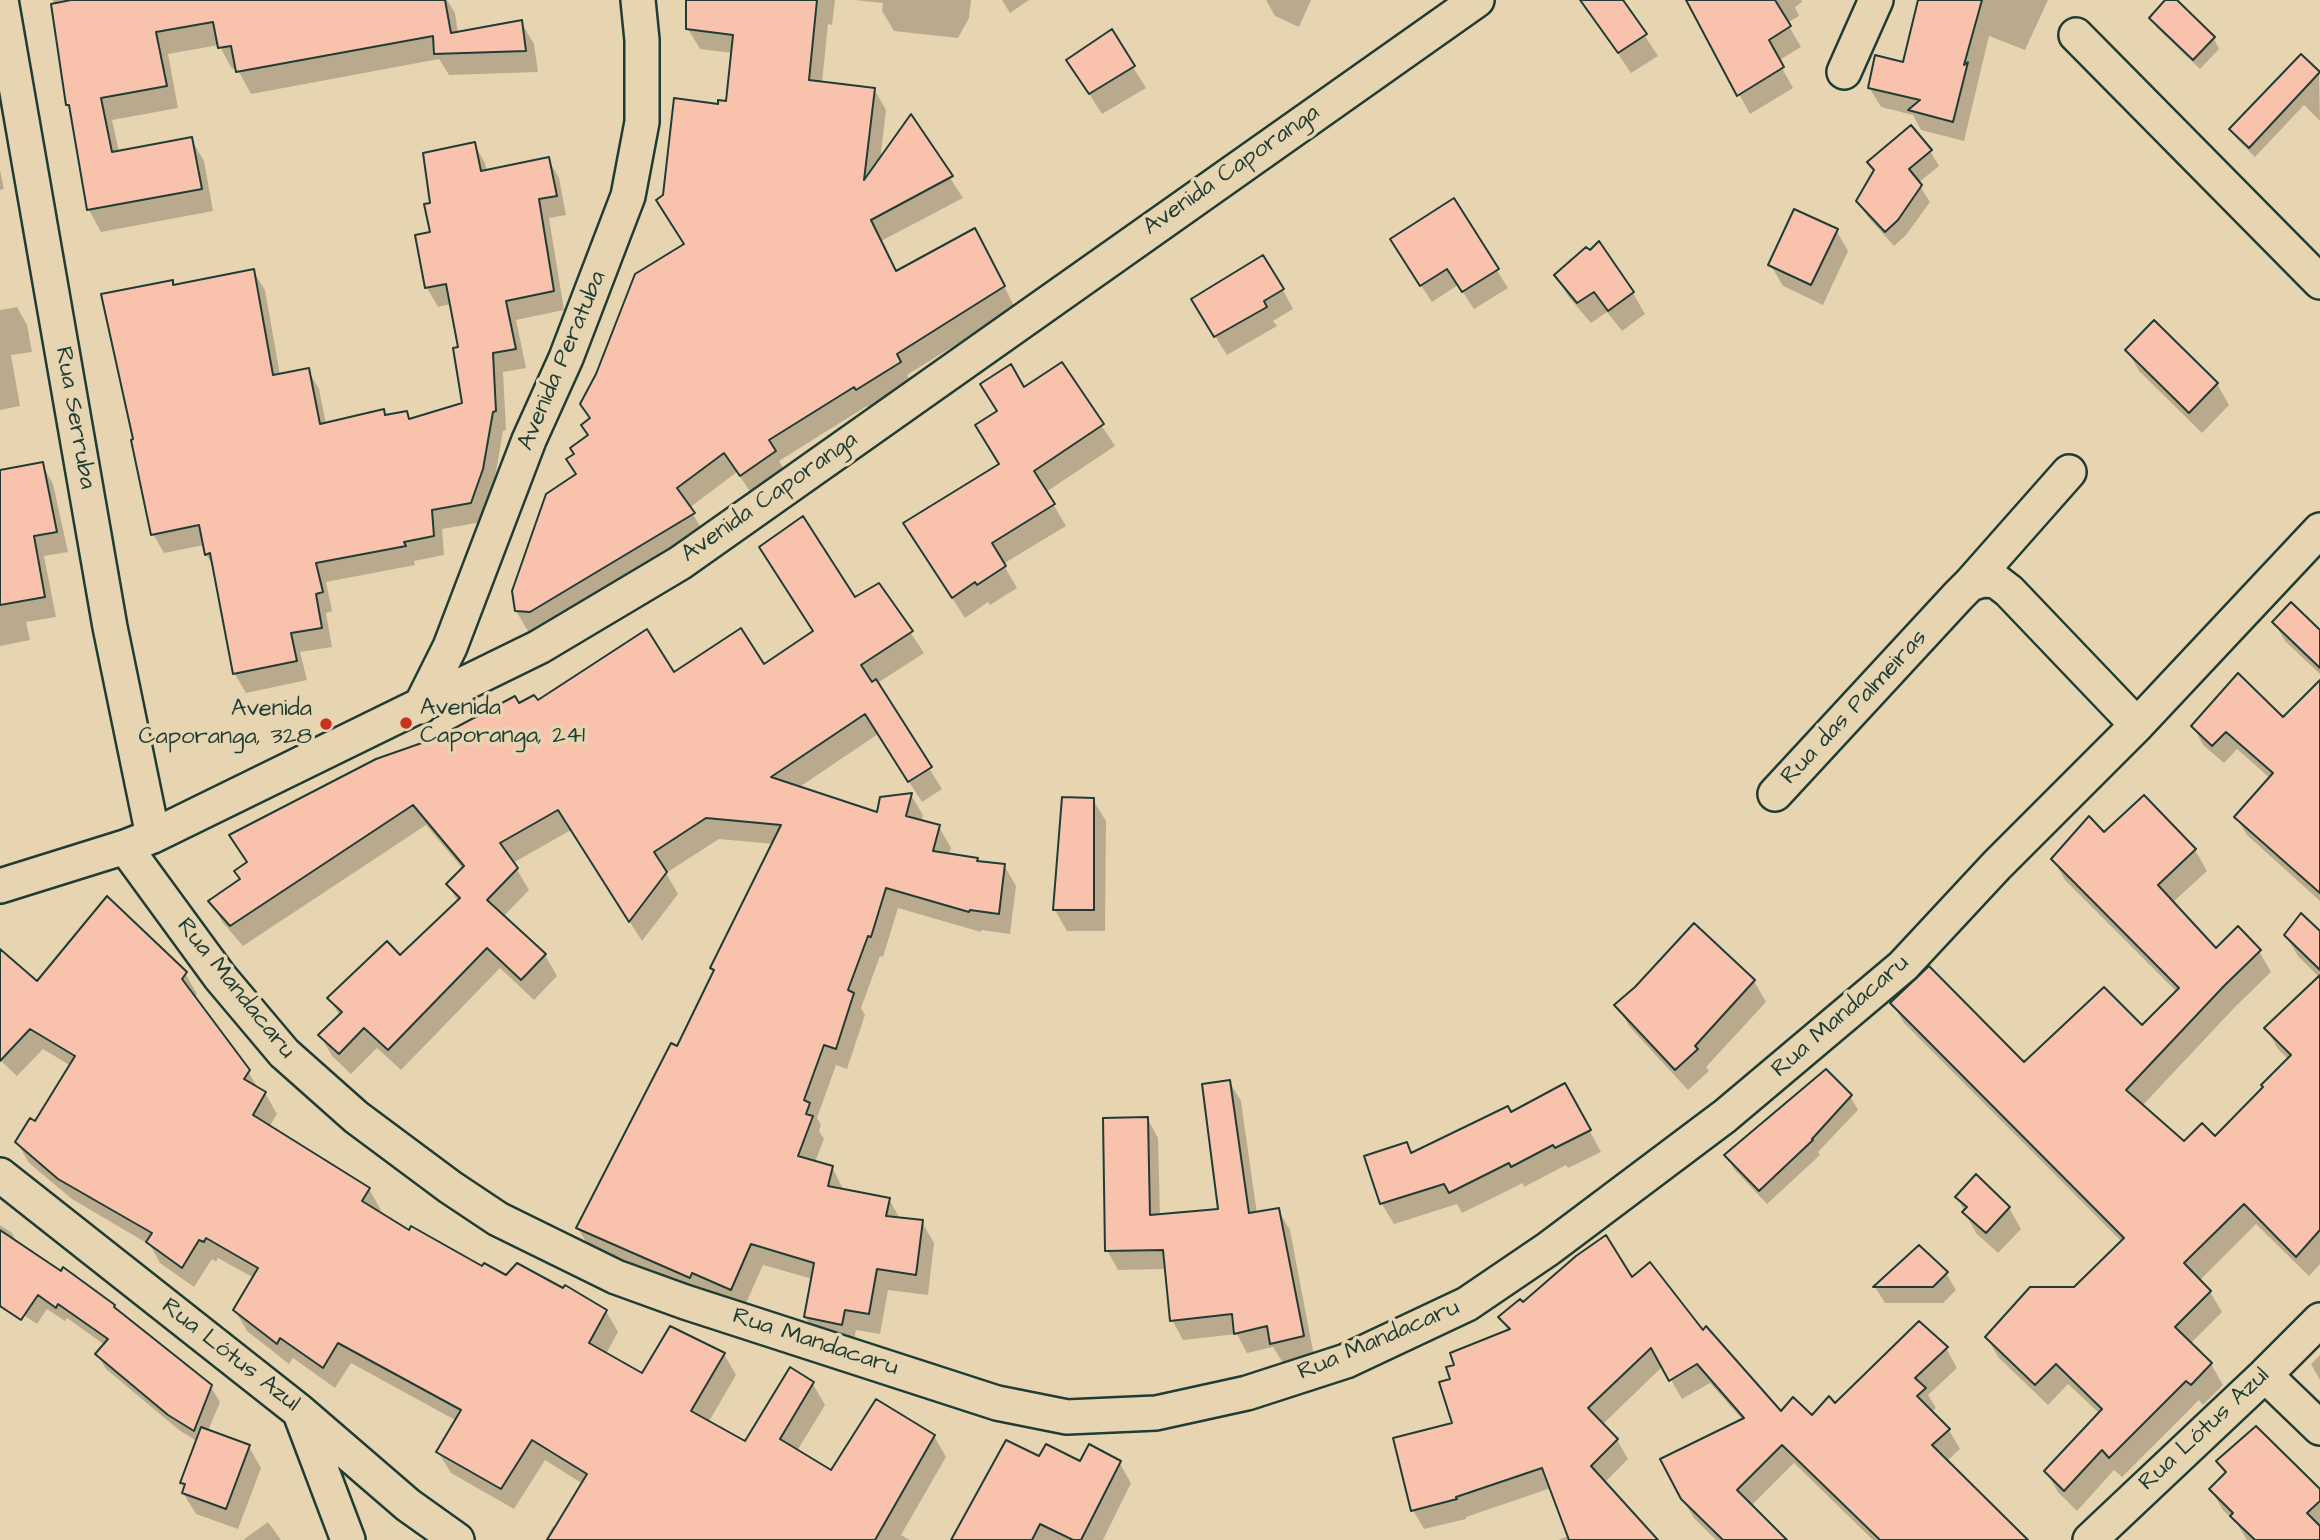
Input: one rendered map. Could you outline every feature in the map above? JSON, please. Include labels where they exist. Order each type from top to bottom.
[{"type":"street","name":"Rua Serruba","points":[[1,0],[110,627],[139,841]]},
{"type":"street","name":"Avenida Peratuba","points":[[419,707],[450,647],[529,440],[571,346],[628,196],[642,122],[642,40],[638,0]]},
{"type":"street","name":"Avenida Caporanga","points":[[0,886],[139,841],[539,647],[680,563],[1187,202],[1477,0]]},
{"type":"street","points":[[1844,72],[1877,0]]},
{"type":"street","points":[[2076,35],[2320,282]]},
{"type":"street","name":"Rua das Palmeiras","points":[[1775,794],[1970,584],[2068,472]]},
{"type":"street","name":"Rua Mandacaru","points":[[139,841],[220,977],[284,1053],[356,1117],[498,1219],[616,1277],[997,1402],[1067,1417],[1156,1413],[1247,1393],[1346,1361],[1467,1304],[1548,1249],[1725,1116],[1903,966],[1997,865],[2137,725],[2320,530]]},
{"type":"street","points":[[1970,584],[1983,580],[1996,581],[2009,591],[2137,725]]},
{"type":"street","name":"Rua Lótus Azul","points":[[0,1175],[299,1411],[408,1505],[457,1540]]},
{"type":"street","name":"Rua Lótus Azul","points":[[2090,1540],[2320,1320]]},
{"type":"street","points":[[2264,1375],[2320,1428]]},
{"type":"street","points":[[299,1411],[348,1540]]},
{"type":"building","points":[[71,0],[445,0],[451,33],[522,20],[526,51],[434,54],[433,36],[236,72],[231,46],[218,48],[213,22],[156,32],[167,86],[101,98],[112,152],[192,137],[202,189],[87,210],[69,105],[66,105],[51,4]]},
{"type":"building","points":[[686,0],[817,0],[809,80],[875,88],[864,180],[911,114],[953,176],[871,220],[896,271],[975,228],[1005,286],[897,354],[901,362],[856,390],[854,387],[769,440],[776,451],[740,476],[724,453],[677,488],[695,513],[530,612],[515,611],[512,591],[546,494],[576,474],[566,459],[574,454],[570,448],[588,435],[581,425],[590,418],[580,404],[596,374],[635,274],[684,244],[656,200],[663,195],[674,98],[718,104],[718,100],[726,101],[733,35],[686,29]]},
{"type":"building","points":[[1580,0],[1623,0],[1647,34],[1618,53]]},
{"type":"building","points":[[1686,0],[1775,0],[1791,26],[1769,40],[1784,67],[1737,96]]},
{"type":"building","points":[[1918,0],[1982,0],[1964,65],[1968,62],[1953,122],[1908,110],[1920,100],[1868,88],[1875,55],[1903,62]]},
{"type":"building","points":[[2165,0],[2177,0],[2215,37],[2193,60],[2149,18]]},
{"type":"building","points":[[1112,29],[1135,66],[1089,94],[1066,60]]},
{"type":"building","points":[[2301,54],[2320,72],[2249,148],[2229,129]]},
{"type":"building","points":[[1911,125],[1932,150],[1909,169],[1922,185],[1898,220],[1885,232],[1856,201],[1874,170],[1867,162]]},
{"type":"building","points":[[475,142],[481,171],[549,157],[557,196],[539,199],[554,291],[506,301],[516,349],[493,353],[496,411],[493,412],[483,469],[471,503],[432,510],[434,536],[404,542],[406,546],[316,563],[323,592],[316,594],[322,628],[291,633],[297,661],[233,674],[210,553],[205,555],[199,525],[151,535],[101,294],[173,280],[173,285],[254,269],[273,375],[309,368],[320,424],[384,409],[385,415],[407,411],[409,419],[462,403],[453,348],[458,347],[446,284],[425,288],[415,235],[430,232],[424,204],[430,203],[423,153]]},
{"type":"building","points":[[1454,198],[1499,269],[1462,292],[1447,269],[1420,286],[1390,239]]},
{"type":"building","points":[[1794,209],[1838,229],[1811,285],[1768,265]]},
{"type":"building","points":[[1599,241],[1634,292],[1608,311],[1594,292],[1577,303],[1554,275],[1586,247],[1590,250]]},
{"type":"building","points":[[1263,255],[1284,289],[1264,301],[1267,307],[1214,337],[1191,299]]},
{"type":"building","points":[[2154,320],[2218,383],[2189,413],[2125,350]]},
{"type":"building","points":[[1062,362],[1104,424],[1034,471],[1055,504],[992,543],[1006,566],[952,598],[903,523],[999,464],[975,425],[997,411],[980,384],[1011,364],[1024,387]]},
{"type":"building","points":[[43,462],[57,532],[34,536],[45,597],[0,605],[0,470]]},
{"type":"building","points":[[803,516],[855,597],[879,583],[913,631],[861,665],[872,682],[876,679],[932,767],[908,782],[865,714],[771,777],[877,812],[880,797],[912,793],[906,816],[940,825],[933,851],[1005,864],[999,914],[969,912],[886,888],[871,937],[868,936],[848,990],[854,993],[836,1049],[824,1045],[804,1100],[810,1103],[806,1114],[813,1116],[798,1156],[833,1166],[828,1186],[890,1198],[886,1216],[923,1220],[916,1275],[877,1269],[869,1314],[845,1310],[842,1325],[804,1317],[814,1263],[751,1244],[731,1290],[692,1273],[690,1278],[576,1228],[671,1043],[677,1046],[714,970],[710,968],[781,825],[706,818],[654,852],[667,872],[629,922],[558,810],[500,843],[518,868],[487,900],[546,954],[521,980],[487,948],[388,1050],[364,1028],[339,1054],[318,1035],[342,1012],[327,998],[387,941],[400,955],[460,898],[446,884],[464,866],[413,805],[230,926],[208,901],[240,879],[234,871],[247,862],[229,835],[376,759],[436,738],[515,696],[519,703],[534,695],[538,700],[647,629],[674,672],[741,628],[764,664],[813,631],[759,547]]},
{"type":"building","points":[[2291,602],[2320,630],[2320,668],[2272,622]]},
{"type":"building","points":[[2238,673],[2283,717],[2320,680],[2320,893],[2234,817],[2273,773],[2226,732],[2212,746],[2191,726]]},
{"type":"building","points":[[2144,795],[2196,849],[2158,885],[2216,948],[2238,926],[2261,950],[2126,1090],[2184,1141],[2202,1123],[2215,1136],[2291,1055],[2264,1028],[2320,975],[2320,1230],[2296,1257],[2244,1204],[2184,1263],[2211,1291],[2175,1327],[2212,1363],[2191,1385],[2186,1381],[2109,1458],[2102,1450],[2064,1491],[2044,1471],[2102,1409],[2056,1364],[2035,1385],[1985,1337],[2030,1287],[2074,1287],[2124,1238],[1890,1003],[1929,966],[2024,1062],[2104,987],[2142,1025],[2179,988],[2051,859],[2089,816],[2104,832]]},
{"type":"building","points":[[1062,797],[1094,798],[1094,910],[1053,910]]},
{"type":"building","points":[[107,896],[187,972],[182,979],[250,1070],[244,1079],[266,1092],[253,1115],[370,1188],[362,1201],[409,1230],[411,1226],[482,1266],[484,1263],[506,1275],[517,1263],[563,1288],[565,1285],[607,1310],[589,1343],[642,1373],[670,1326],[725,1353],[691,1411],[745,1441],[790,1367],[814,1382],[780,1439],[831,1470],[876,1399],[935,1435],[875,1540],[547,1540],[587,1474],[532,1440],[501,1489],[436,1452],[461,1410],[338,1343],[323,1368],[280,1338],[277,1344],[233,1310],[258,1268],[206,1238],[204,1242],[199,1240],[182,1268],[146,1242],[152,1233],[58,1179],[15,1142],[30,1118],[35,1121],[75,1056],[30,1029],[0,1061],[0,949],[37,981]]},
{"type":"building","points":[[2301,913],[2320,931],[2320,970],[2284,935]]},
{"type":"building","points":[[1694,923],[1755,980],[1695,1046],[1698,1049],[1675,1070],[1614,1005],[1635,987]]},
{"type":"building","points":[[1826,1069],[1852,1095],[1813,1140],[1759,1191],[1724,1155]]},
{"type":"building","points":[[1230,1080],[1249,1213],[1279,1208],[1304,1336],[1270,1344],[1267,1326],[1234,1334],[1232,1314],[1170,1321],[1163,1250],[1105,1251],[1103,1118],[1148,1117],[1150,1215],[1218,1209],[1202,1084]]},
{"type":"building","points":[[1565,1083],[1591,1130],[1555,1148],[1553,1145],[1511,1167],[1509,1163],[1449,1193],[1444,1184],[1380,1204],[1364,1156],[1407,1142],[1411,1153],[1508,1106],[1511,1112]]},
{"type":"building","points":[[1976,1174],[2010,1207],[1986,1233],[1962,1212],[1967,1207],[1955,1197]]},
{"type":"building","points":[[0,1230],[61,1271],[63,1267],[115,1305],[114,1307],[212,1385],[194,1431],[168,1415],[95,1354],[108,1339],[58,1304],[56,1308],[38,1295],[21,1320],[0,1306]]},
{"type":"building","points":[[1606,1235],[1632,1277],[1650,1262],[1703,1330],[1706,1326],[1781,1411],[1793,1397],[1812,1415],[1829,1396],[1835,1403],[1919,1321],[1948,1347],[1915,1378],[1926,1388],[1917,1396],[1950,1429],[1932,1445],[2028,1540],[1880,1540],[1782,1445],[1737,1490],[1787,1540],[1723,1540],[1681,1499],[1660,1459],[1744,1418],[1697,1364],[1669,1381],[1651,1348],[1588,1408],[1618,1439],[1591,1466],[1658,1540],[1569,1540],[1542,1468],[1456,1497],[1457,1499],[1411,1511],[1393,1438],[1452,1423],[1439,1382],[1450,1379],[1446,1367],[1454,1365],[1450,1353],[1510,1329],[1498,1317],[1520,1299],[1523,1302],[1576,1256]]},
{"type":"building","points":[[1919,1245],[1948,1272],[1933,1287],[1873,1287]]},
{"type":"building","points":[[2256,1426],[2320,1489],[2320,1501],[2307,1513],[2320,1526],[2320,1540],[2255,1540],[2230,1516],[2233,1513],[2209,1489],[2226,1472],[2216,1461]]},
{"type":"building","points":[[201,1427],[250,1445],[226,1509],[182,1493],[185,1484],[180,1483]]},
{"type":"building","points":[[1006,1440],[1039,1456],[1046,1444],[1080,1461],[1089,1444],[1121,1461],[1081,1540],[1073,1540],[1040,1524],[1032,1540],[951,1540]]},
{"type":"place","name":"Avenida Caporanga, 241","points":[[406,723]]},
{"type":"place","name":"Avenida Caporanga, 328","points":[[326,724]]}]
